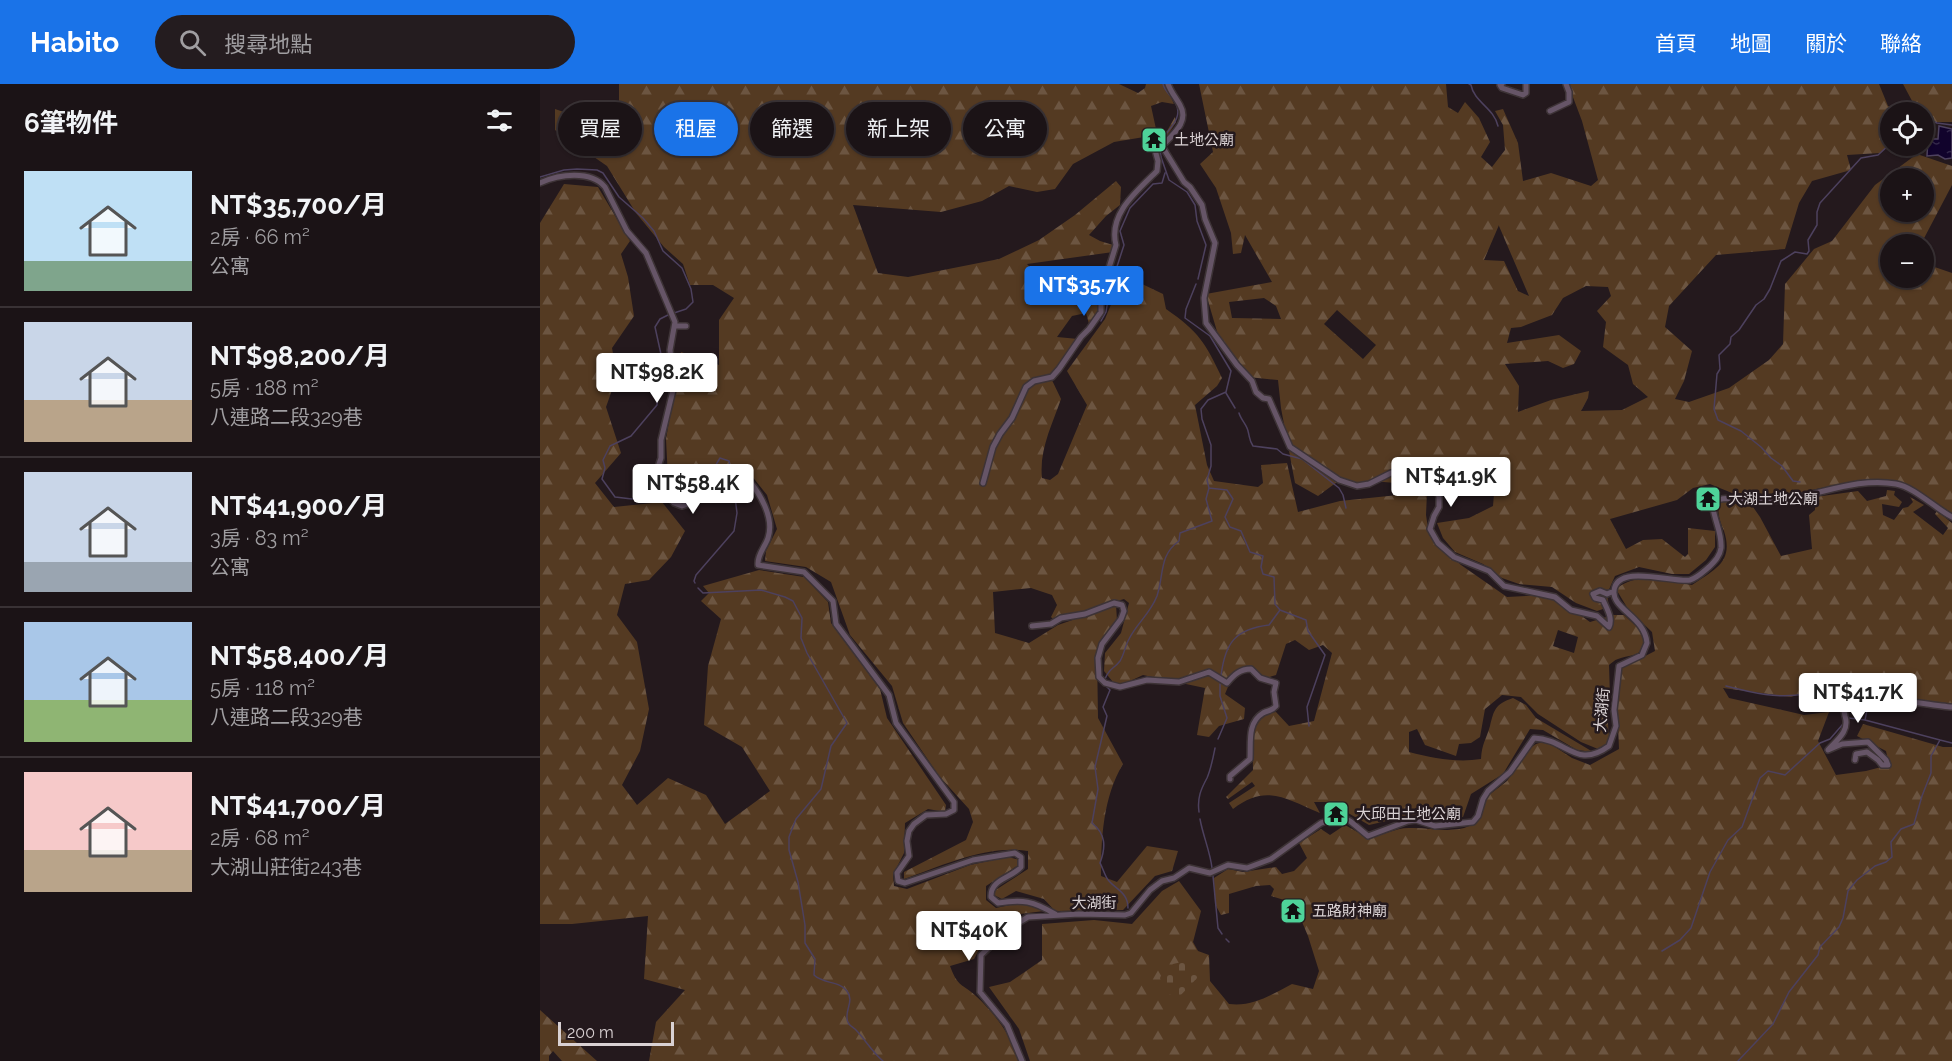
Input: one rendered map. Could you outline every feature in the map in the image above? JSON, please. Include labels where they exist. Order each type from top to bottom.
[{"type":"street","points":[[982,483],[993,447],[1012,418],[1026,387],[1034,381],[1052,377],[1069,351],[1101,312],[1101,294],[1116,244],[1115,225],[1127,201],[1157,171],[1158,161],[1155,150],[1162,146],[1180,126],[1183,115],[1181,106],[1168,84]]},
{"type":"street","points":[[1502,84],[1500,85],[1502,88],[1523,95],[1526,93],[1526,84]]},
{"type":"street","points":[[1550,111],[1569,102],[1566,84]]},
{"type":"street","points":[[1162,146],[1184,182],[1202,205],[1215,243],[1204,298],[1206,323],[1237,365],[1252,381],[1256,392],[1263,398],[1269,399],[1290,447],[1339,480],[1357,486],[1377,481],[1391,473],[1405,471],[1417,463],[1440,501],[1430,529],[1438,543],[1454,557],[1489,571],[1504,586],[1554,596],[1571,610],[1597,616],[1609,627],[1611,624],[1609,611],[1604,600],[1594,598],[1593,594],[1600,591],[1607,594],[1614,591],[1618,582],[1643,575],[1685,580],[1696,577],[1718,557],[1720,534],[1713,508],[1719,498],[1766,502],[1842,487],[1894,484],[1904,487],[1952,517]]},
{"type":"street","points":[[540,183],[568,175],[582,176],[600,182],[627,231],[646,253],[675,326],[670,350],[674,387],[661,440],[661,458],[657,470],[660,486],[674,503],[682,506],[691,503],[716,483],[746,477],[769,515],[769,536],[758,565],[804,572],[833,602],[836,624],[889,695],[896,723],[954,802],[954,810],[951,813],[926,815],[909,831],[907,841],[909,856],[897,873],[898,880],[905,883],[973,860],[1015,853],[1021,857],[1021,867],[1017,872],[1000,880],[992,889],[991,897],[998,903],[1016,900],[1029,902],[1056,915]]},
{"type":"street","points":[[675,326],[686,326]]},
{"type":"street","name":"大湖街","points":[[1056,915],[1125,915],[1131,913],[1150,890],[1162,881],[1174,878],[1189,868],[1210,873],[1227,865],[1247,868],[1270,859],[1322,823],[1341,817],[1350,821],[1368,836],[1408,821],[1416,820],[1435,826],[1473,822],[1478,816],[1488,791],[1510,772],[1534,738],[1556,741],[1579,754],[1600,753],[1609,746],[1616,726],[1614,710],[1619,666],[1642,655],[1647,643],[1646,634],[1640,623],[1621,607],[1614,591]]},
{"type":"street","points":[[1032,626],[1051,624],[1061,618],[1085,614],[1114,603],[1122,605],[1124,611],[1121,619],[1102,644],[1098,658],[1100,676],[1105,683],[1120,687],[1147,680],[1179,682],[1209,672],[1227,683],[1236,673],[1251,669],[1260,678],[1276,683],[1273,710],[1262,714],[1250,729],[1250,759],[1230,776],[1230,779]]},
{"type":"street","points":[[1855,760],[1856,754],[1867,752],[1882,765],[1888,765],[1869,742],[1845,744],[1828,750],[1843,735],[1846,727],[1842,706],[1847,697],[1903,699],[1926,705],[1952,707]]},
{"type":"street","points":[[1022,1061],[1007,1025],[980,992],[981,955],[1019,921],[1028,917],[1056,915]]},
{"type":"green space","points":[[619,84],[1119,84],[1138,93],[1145,88],[1146,84],[1165,84],[1174,104],[1162,102],[1151,106],[1156,129],[1167,131],[1175,117],[1176,122],[1166,138],[1150,136],[1114,142],[1073,164],[1055,189],[1037,192],[1009,186],[982,201],[941,212],[853,205],[878,273],[908,277],[999,259],[1039,240],[1075,215],[1116,181],[1121,187],[1120,205],[1106,216],[1089,235],[1113,245],[1113,252],[1027,264],[1034,272],[1106,274],[1097,315],[1089,324],[1086,313],[1072,316],[1057,337],[1078,339],[1050,376],[1061,399],[1044,448],[1042,478],[1050,480],[1058,474],[1087,405],[1067,371],[1105,319],[1120,283],[1140,283],[1163,294],[1166,309],[1194,331],[1211,355],[1222,378],[1217,386],[1195,405],[1207,465],[1214,481],[1258,487],[1263,483],[1261,465],[1287,463],[1298,512],[1340,501],[1427,492],[1426,515],[1429,535],[1461,565],[1507,597],[1542,595],[1563,603],[1590,622],[1613,615],[1624,615],[1640,630],[1646,646],[1643,650],[1617,659],[1609,665],[1610,697],[1607,711],[1609,737],[1605,749],[1598,749],[1581,742],[1538,714],[1521,697],[1502,695],[1485,709],[1480,737],[1471,743],[1459,744],[1456,756],[1425,745],[1417,729],[1409,732],[1409,752],[1454,760],[1481,759],[1483,745],[1494,712],[1499,705],[1513,698],[1526,705],[1536,718],[1593,752],[1577,750],[1543,730],[1530,729],[1503,774],[1471,794],[1463,817],[1427,819],[1413,815],[1369,825],[1329,802],[1314,802],[1320,813],[1286,799],[1266,795],[1245,801],[1233,809],[1229,803],[1255,786],[1252,782],[1228,799],[1226,797],[1253,770],[1252,719],[1262,714],[1276,712],[1289,726],[1314,721],[1332,653],[1323,645],[1309,650],[1295,640],[1286,644],[1276,675],[1266,678],[1251,666],[1230,682],[1225,694],[1245,708],[1244,719],[1219,726],[1209,737],[1197,735],[1205,688],[1143,675],[1117,687],[1104,671],[1105,653],[1121,633],[1129,603],[1124,599],[1054,620],[1051,617],[1057,605],[1052,595],[1031,588],[993,592],[995,633],[1029,643],[1058,625],[1116,605],[1117,621],[1097,654],[1098,718],[1123,764],[1111,790],[1104,818],[1101,876],[1117,882],[1147,846],[1178,851],[1172,871],[1155,876],[1123,910],[1055,911],[1044,899],[1016,891],[1002,899],[994,895],[994,891],[1028,869],[1028,851],[981,853],[904,879],[904,872],[966,840],[973,822],[969,809],[939,776],[903,723],[892,686],[850,635],[831,582],[806,567],[765,561],[766,551],[777,529],[767,495],[751,475],[714,475],[707,478],[685,499],[682,492],[685,481],[668,478],[666,439],[681,352],[719,365],[719,320],[734,298],[713,285],[690,285],[683,264],[664,247],[636,213],[607,166],[593,156],[642,156],[642,102],[619,102]],"holes":[[[1558,630],[1578,637],[1574,653],[1553,646]]]},
{"type":"green space","points":[[1199,84],[1446,84],[1448,107],[1458,113],[1465,102],[1479,118],[1490,142],[1481,157],[1492,167],[1505,150],[1503,125],[1495,111],[1503,109],[1518,143],[1523,181],[1551,173],[1591,186],[1598,180],[1582,121],[1568,84],[1879,84],[1886,102],[1880,102],[1880,153],[1847,155],[1851,170],[1812,181],[1799,203],[1785,249],[1716,255],[1669,306],[1665,327],[1692,351],[1684,381],[1675,399],[1689,402],[1729,388],[1769,360],[1783,344],[1785,284],[1814,249],[1832,241],[1880,181],[1880,222],[1933,222],[1926,234],[1880,234],[1880,288],[1934,288],[1934,267],[1952,273],[1952,513],[1911,488],[1886,480],[1841,484],[1772,498],[1759,493],[1732,493],[1710,484],[1693,488],[1677,500],[1610,519],[1626,549],[1643,540],[1662,539],[1685,557],[1688,554],[1688,528],[1715,531],[1715,547],[1706,560],[1689,574],[1672,574],[1639,567],[1615,576],[1607,594],[1609,607],[1597,611],[1576,603],[1552,587],[1519,584],[1502,578],[1483,564],[1455,552],[1443,538],[1437,523],[1469,518],[1493,506],[1494,494],[1449,468],[1437,482],[1429,486],[1384,482],[1337,482],[1318,496],[1295,483],[1278,380],[1248,377],[1221,345],[1206,294],[1272,282],[1245,235],[1241,253],[1233,254],[1231,233],[1216,188],[1200,164],[1213,152]],"holes":[[[1499,225],[1529,296],[1518,291],[1504,261],[1484,260]],[[1586,286],[1608,287],[1611,296],[1597,311],[1606,322],[1603,347],[1628,365],[1633,384],[1648,397],[1622,410],[1581,411],[1589,391],[1551,400],[1518,412],[1519,386],[1505,364],[1548,361],[1563,368],[1574,364],[1581,351],[1559,335],[1507,343],[1511,328],[1521,327],[1552,315],[1563,298]],[[1264,298],[1276,306],[1281,319],[1232,318],[1229,302]],[[1337,310],[1376,345],[1363,359],[1324,324]]]},
{"type":"green space","points":[[1903,84],[1952,84],[1952,122],[1934,121],[1934,102],[1913,102]]},
{"type":"green space","points":[[555,109],[558,110],[558,132],[555,130]]},
{"type":"green space","points":[[1914,156],[1923,156],[1952,166],[1952,185],[1934,219],[1934,168],[1898,168]]},
{"type":"green space","points":[[564,184],[598,187],[630,241],[621,254],[628,277],[634,316],[612,348],[617,376],[606,407],[621,453],[595,483],[614,507],[662,502],[685,531],[671,557],[649,580],[625,584],[617,615],[637,642],[649,709],[640,751],[622,785],[637,805],[668,778],[706,795],[725,824],[770,791],[742,747],[704,725],[708,666],[721,619],[701,601],[709,593],[703,586],[759,570],[804,577],[828,602],[831,623],[880,689],[887,718],[946,805],[945,812],[928,809],[905,823],[904,853],[893,875],[894,886],[907,889],[970,865],[1008,857],[1020,860],[1017,866],[986,886],[986,900],[996,908],[1024,902],[1044,911],[1020,914],[983,937],[983,930],[977,927],[971,928],[970,944],[981,946],[974,959],[950,966],[958,982],[997,1018],[1012,1043],[1018,1061],[649,1061],[656,1022],[685,990],[644,979],[648,916],[572,924],[540,924],[540,223]]},
{"type":"green space","points":[[1887,490],[1895,491],[1894,495],[1902,502],[1899,507],[1882,504],[1883,515],[1894,520],[1903,508],[1913,502],[1910,497],[1924,505],[1913,512],[1943,535],[1948,528],[1935,514],[1937,511],[1952,523],[1952,710],[1888,696],[1837,679],[1791,697],[1723,688],[1729,698],[1804,715],[1829,712],[1818,741],[1836,775],[1889,765],[1886,751],[1857,736],[1863,724],[1943,747],[1952,747],[1952,1061],[1030,1061],[1019,1029],[989,987],[1010,982],[1042,960],[1042,924],[1094,920],[1132,924],[1162,891],[1179,881],[1201,911],[1193,942],[1198,951],[1209,955],[1210,981],[1229,1004],[1254,1002],[1292,984],[1313,989],[1319,971],[1294,903],[1271,896],[1274,889],[1270,885],[1256,886],[1229,894],[1229,913],[1221,915],[1215,904],[1214,878],[1228,869],[1243,872],[1276,867],[1282,874],[1294,871],[1307,858],[1299,843],[1321,829],[1330,835],[1345,825],[1368,838],[1404,828],[1450,830],[1474,824],[1479,807],[1489,795],[1507,781],[1529,749],[1536,744],[1546,741],[1572,758],[1590,765],[1619,749],[1617,702],[1620,669],[1655,651],[1652,632],[1628,609],[1616,589],[1625,583],[1643,579],[1692,585],[1715,569],[1720,564],[1726,550],[1724,531],[1718,511],[1719,503],[1724,501],[1753,507],[1781,556],[1812,549],[1809,515],[1815,510],[1815,497],[1858,491],[1867,501],[1886,496]]},
{"type":"green space","points":[[1186,961],[1199,963],[1198,977],[1179,997],[1164,993],[1160,978],[1162,973],[1168,971],[1173,964]]},
{"type":"green space","points":[[540,1010],[597,1061],[562,1061],[553,1051],[549,1056],[549,1061],[540,1061]]},
{"type":"water","points":[[1939,126],[1952,129],[1952,158],[1945,159],[1934,155],[1934,139],[1938,139]]},
{"type":"waterway","points":[[1160,143],[1178,115],[1176,104],[1163,84]]},
{"type":"waterway","points":[[1469,84],[1476,96],[1493,114],[1498,126]]},
{"type":"waterway","points":[[1934,122],[1952,125]]},
{"type":"waterway","points":[[1160,150],[1169,180],[1187,192],[1195,205],[1197,221],[1206,245],[1198,279]]},
{"type":"waterway","points":[[1800,482],[1793,481],[1782,466],[1741,431],[1718,420],[1714,409],[1717,374],[1720,369],[1719,355],[1730,344],[1731,337],[1739,330],[1756,305],[1764,299],[1781,261],[1795,252],[1807,254],[1809,251],[1808,240],[1817,225],[1820,203],[1861,158],[1880,153]]},
{"type":"waterway","points":[[540,177],[577,169],[597,170],[603,173],[619,197],[654,231],[663,251],[682,268],[691,289],[693,302],[686,309],[674,313]]},
{"type":"waterway","points":[[1112,282],[1124,245],[1120,231],[1130,208],[1153,184],[1162,183],[1165,173]]},
{"type":"waterway","points":[[1196,284],[1186,309],[1185,318],[1210,336],[1231,371],[1226,392],[1208,400],[1201,409],[1211,445],[1211,466],[1207,480],[1209,488],[1227,490],[1233,499],[1225,517],[1230,527],[1241,531],[1250,552],[1263,556],[1261,567],[1263,574],[1274,577],[1275,604],[1280,610],[1306,620],[1308,631],[1325,655],[1307,707],[1309,726]]},
{"type":"waterway","points":[[1101,321],[1106,312],[1110,288]]},
{"type":"waterway","points":[[659,485],[656,484],[632,499],[615,497],[602,479],[605,468],[603,460],[610,446],[631,436],[657,405],[658,390],[664,376],[664,368],[655,327],[660,319],[668,315]]},
{"type":"waterway","points":[[1226,393],[1235,408]]},
{"type":"waterway","points":[[1239,413],[1253,446],[1277,449],[1283,454],[1302,459],[1339,488],[1346,508]]},
{"type":"waterway","points":[[663,487],[680,494],[695,491],[705,482],[720,458],[729,461],[732,475]]},
{"type":"waterway","points":[[695,583],[696,575],[734,531],[737,513],[733,480]]},
{"type":"waterway","points":[[1105,679],[1120,661],[1132,633],[1154,602],[1165,559],[1179,541],[1180,533],[1212,521],[1206,499],[1209,488]]},
{"type":"waterway","points":[[698,588],[703,593],[761,590],[793,601],[802,618],[801,638],[807,653],[847,723],[831,746],[821,789],[796,819],[789,837],[789,850],[798,882],[805,925],[805,943],[815,959],[814,975],[847,991],[850,998],[848,1022],[883,1061]]},
{"type":"waterway","points":[[1221,676],[1225,655],[1234,640],[1248,630],[1269,625],[1280,610]]},
{"type":"waterway","points":[[1218,739],[1227,718],[1220,696],[1220,684]]},
{"type":"waterway","points":[[1106,686],[1110,690],[1103,707],[1107,716],[1095,767],[1098,789],[1092,823],[1097,827],[1104,841],[1100,863],[1108,879],[1124,895],[1128,908]]},
{"type":"waterway","points":[[1726,686],[1775,696],[1805,694]]},
{"type":"waterway","points":[[1810,693],[1839,701]]},
{"type":"waterway","points":[[1847,701],[1860,702],[1867,710],[1865,720]]},
{"type":"waterway","points":[[1849,718],[1865,720],[1940,740]]},
{"type":"waterway","points":[[1662,951],[1680,940],[1691,928],[1710,872],[1728,840],[1742,827],[1760,778],[1768,771],[1785,775],[1820,743],[1830,739],[1843,724]]},
{"type":"waterway","points":[[1738,1061],[1773,1024],[1789,992],[1818,955],[1820,947],[1839,927],[1848,891],[1857,880],[1875,866],[1892,857],[1891,842],[1901,829],[1914,824],[1931,773],[1931,756],[1940,740],[1952,743]]},
{"type":"waterway","points":[[1199,812],[1200,794],[1210,771],[1215,748]]},
{"type":"waterway","points":[[1200,819],[1212,868]]},
{"type":"waterway","points":[[1213,876],[1218,928],[1222,934]]},
{"type":"waterway","points":[[1226,939],[1229,942]]},
{"type":"place","name":"土地公廟","points":[[1154,140]]},
{"type":"place","name":"大湖土地公廟","points":[[1708,499]]},
{"type":"place","name":"大邱田土地公廟","points":[[1336,814]]},
{"type":"place","name":"五路財神廟","points":[[1293,911]]}]
